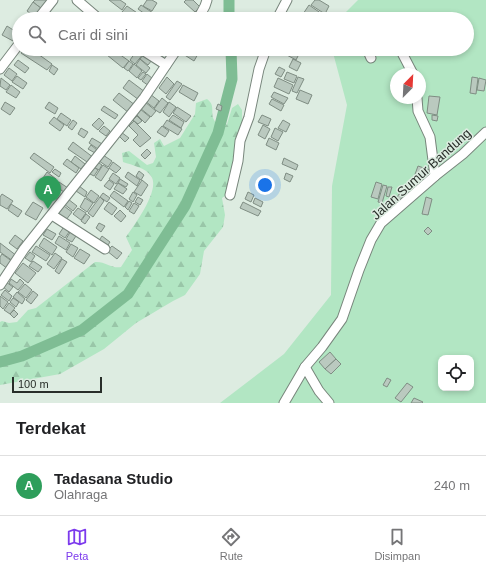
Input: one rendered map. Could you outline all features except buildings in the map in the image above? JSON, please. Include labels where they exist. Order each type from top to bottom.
[{"type":"street","points":[[44,12],[53,0]]},
{"type":"street","points":[[77,0],[91,12]]},
{"type":"street","points":[[202,12],[206,6],[207,0]]},
{"type":"street","points":[[281,12],[287,0]]},
{"type":"street","points":[[0,69],[12,53]]},
{"type":"street","points":[[152,56],[166,65]]},
{"type":"street","points":[[0,285],[24,249],[144,98],[172,56]]},
{"type":"street","points":[[230,195],[238,161],[240,141],[249,117],[259,69],[264,56]]},
{"type":"street","points":[[404,56],[411,68]]},
{"type":"street","points":[[417,104],[418,111],[430,137],[434,176]]},
{"type":"street","name":"Jalan Sumur Bandung","points":[[284,403],[305,366],[322,347],[342,320],[371,240],[381,223],[434,176],[463,154],[486,132]]},
{"type":"street","points":[[52,215],[105,249]]},
{"type":"street","points":[[305,366],[319,390],[329,403]]},
{"type":"green space","points":[[358,0],[486,0],[486,403],[220,403],[284,354],[331,295],[332,186],[347,105],[334,56],[474,56],[474,12],[346,12]]},
{"type":"green space","points":[[207,99],[212,106],[212,115],[214,120],[223,128],[227,124],[232,108],[238,104],[242,110],[242,126],[228,194],[222,198],[225,215],[223,227],[204,251],[200,274],[185,295],[136,323],[104,349],[60,374],[0,385],[0,322],[17,322],[28,310],[36,308],[95,262],[121,267],[132,250],[126,237],[150,198],[153,182],[151,176],[146,171],[123,162],[122,153],[129,151],[147,165],[153,163],[156,157],[154,143],[160,139],[164,146],[180,138],[195,114],[196,103]]},
{"type":"waterway","points":[[229,0],[229,12]]},
{"type":"waterway","points":[[0,362],[22,356],[82,330],[128,294],[185,206],[218,133],[232,79],[231,56]]},
{"type":"place","name":"Tadasana Studio","points":[[48,209]]}]
